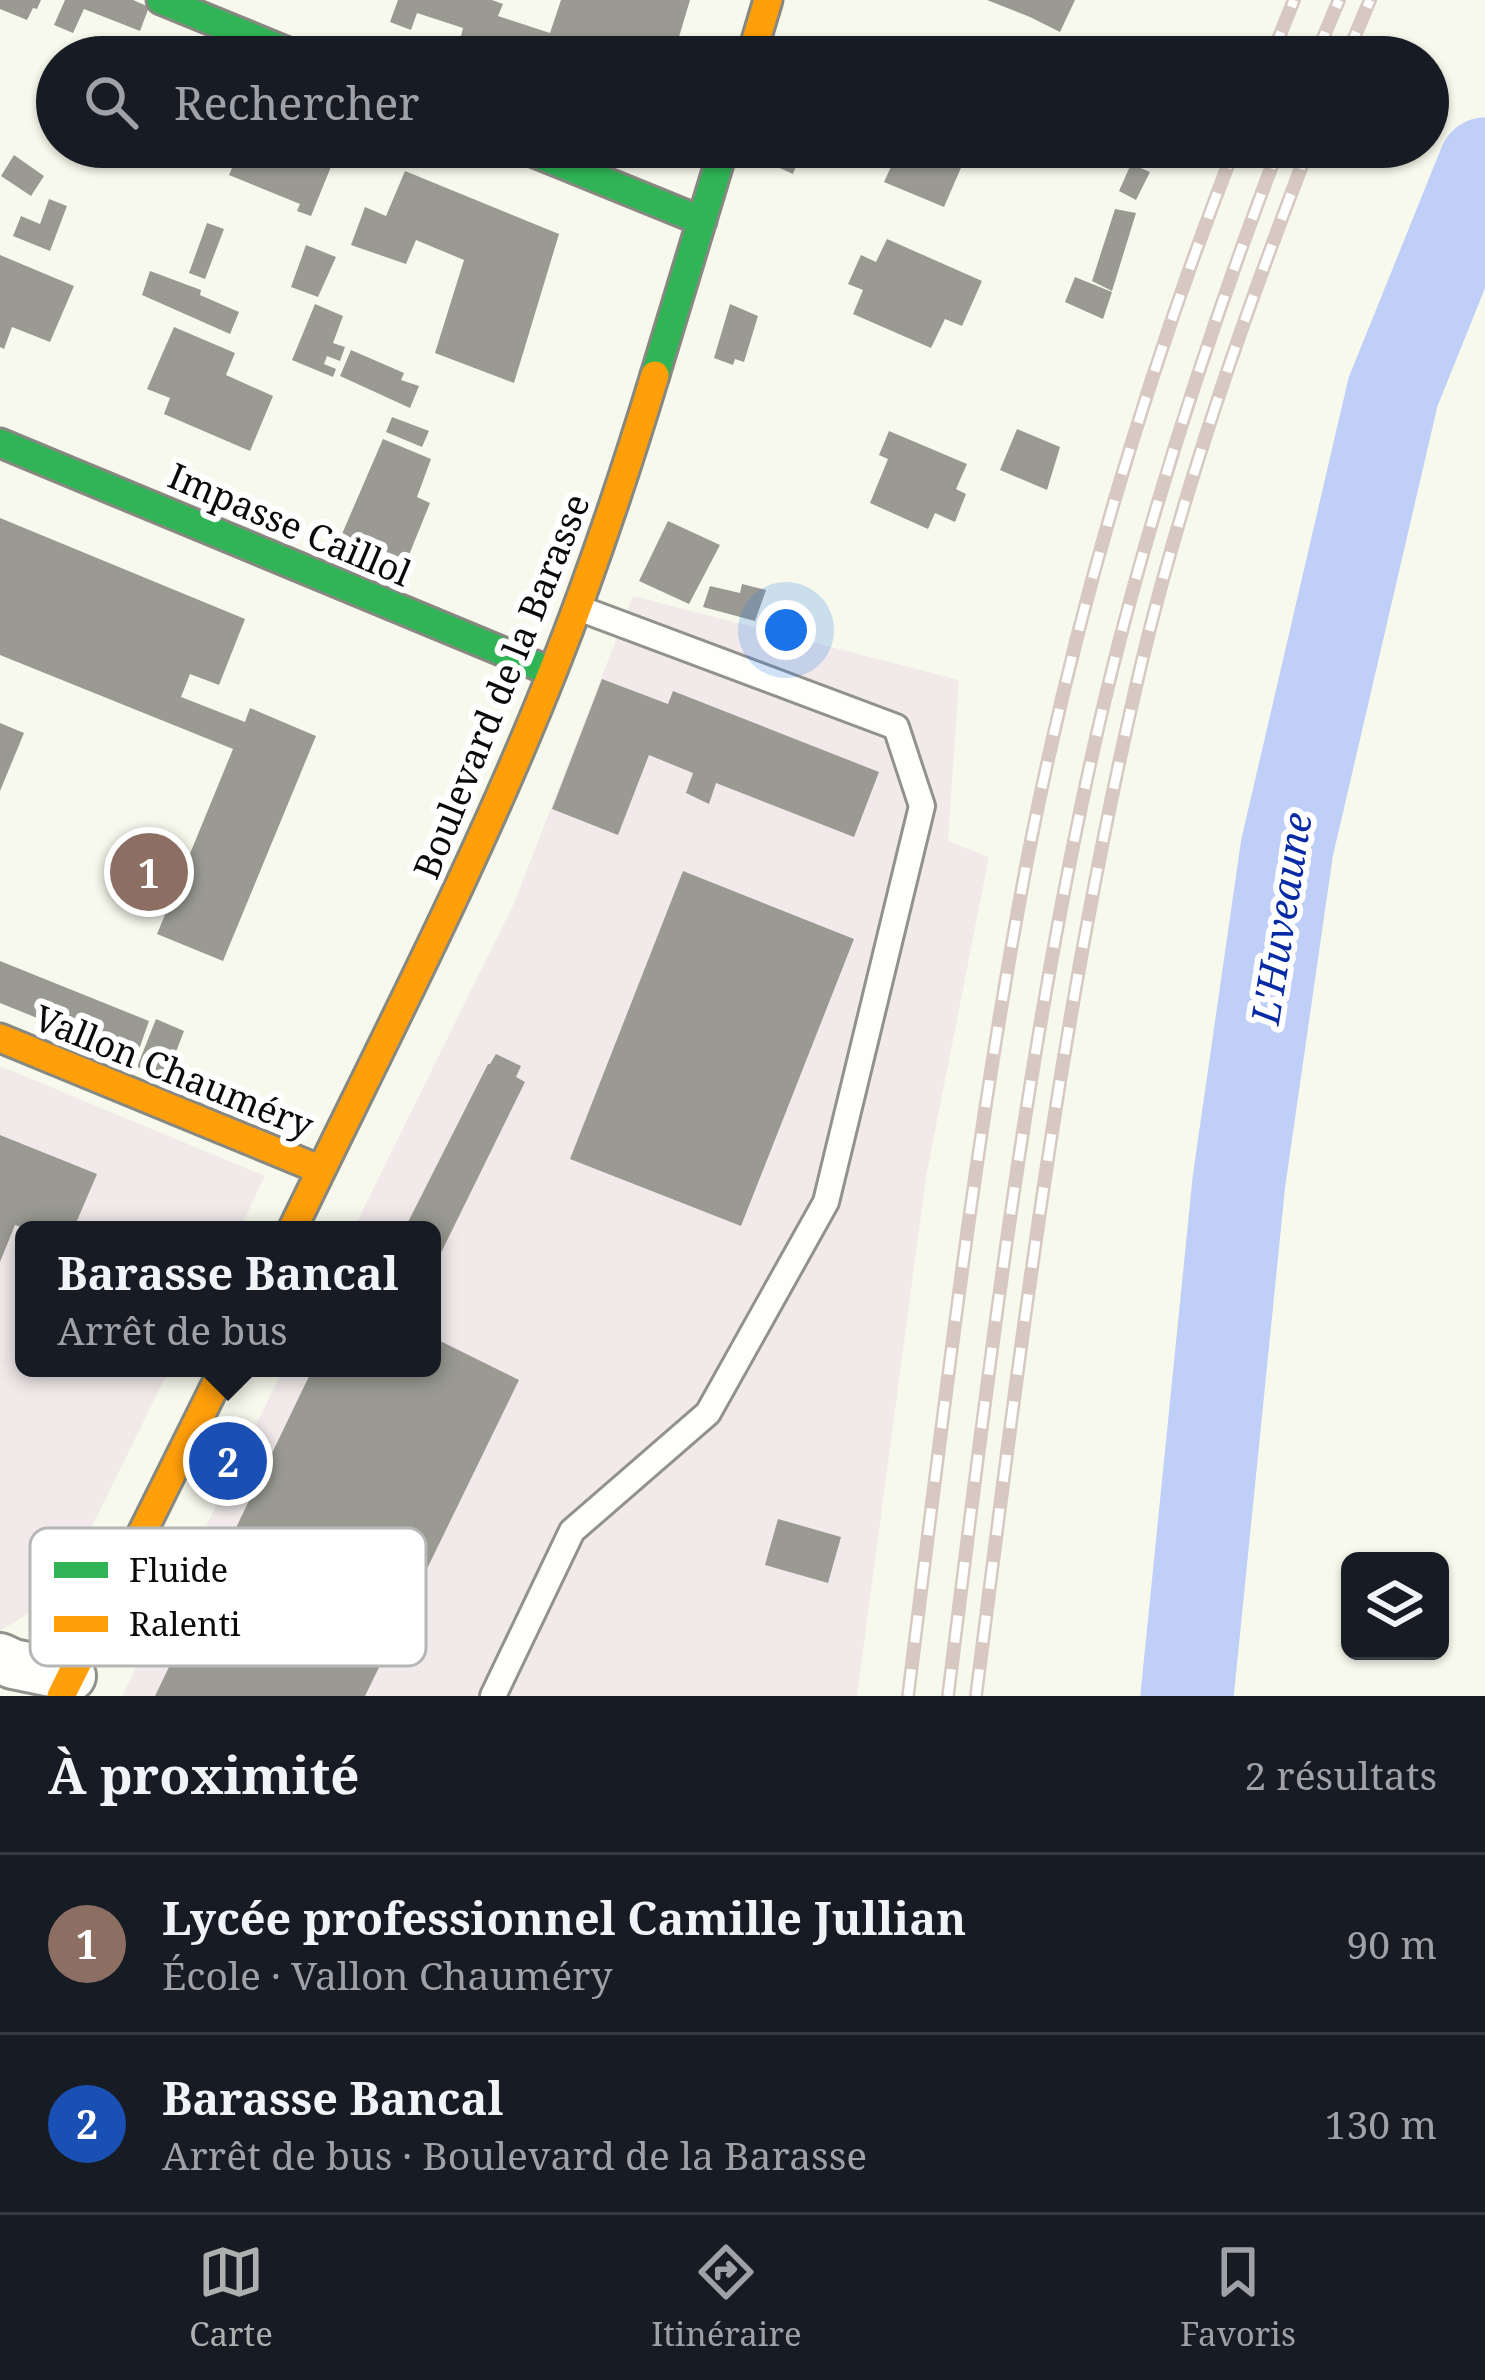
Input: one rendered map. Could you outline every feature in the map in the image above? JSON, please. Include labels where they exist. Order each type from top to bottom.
[{"type":"street","points":[[161,0],[249,36]]},
{"type":"street","points":[[757,36],[767,0]]},
{"type":"street","points":[[572,168],[702,221]]},
{"type":"street","name":"Boulevard de la Barasse","points":[[296,1221],[452,904],[552,672],[643,417],[718,168]]},
{"type":"street","name":"Impasse Caillol","points":[[0,443],[552,672]]},
{"type":"street","name":"Vallon Chauméry","points":[[0,1038],[321,1170]]},
{"type":"street","points":[[145,1528],[220,1377]]},
{"type":"street","points":[[0,1658],[66,1686]]},
{"type":"lane","points":[[493,1696],[572,1531],[708,1413],[826,1202],[922,806],[896,727],[577,608]]},
{"type":"shaded area","points":[[633,596],[959,680],[948,841],[989,857],[926,1177],[857,1696],[122,1696],[137,1666],[426,1666],[426,1528],[205,1528],[280,1377],[441,1377],[441,1221],[357,1221],[515,901]]},
{"type":"shaded area","points":[[0,1066],[265,1176],[243,1221],[15,1221],[15,1377],[166,1377],[91,1528],[30,1528],[30,1612],[0,1631]]},
{"type":"building","points":[[0,0],[41,0],[27,20],[0,9]]},
{"type":"building","points":[[65,0],[133,0],[149,7],[140,31],[84,9],[73,33],[54,25]]},
{"type":"building","points":[[398,0],[492,0],[503,4],[498,16],[550,33],[561,0],[690,0],[679,36],[461,36],[463,28],[417,13],[411,30],[390,22]]},
{"type":"building","points":[[987,0],[1075,0],[1060,32]]},
{"type":"building","points":[[14,155],[44,176],[31,196],[1,176]]},
{"type":"building","points":[[232,168],[330,168],[311,216],[297,211],[300,204],[229,175]]},
{"type":"building","points":[[890,168],[961,168],[944,207],[884,182]]},
{"type":"building","points":[[1129,168],[1150,172],[1136,200],[1119,191]]},
{"type":"building","points":[[405,171],[559,234],[514,383],[435,353],[464,260],[416,240],[406,264],[351,245],[365,207],[386,216]]},
{"type":"building","points":[[49,199],[67,206],[50,251],[13,236],[21,216],[40,224]]},
{"type":"building","points":[[1115,209],[1136,213],[1112,291],[1092,281]]},
{"type":"building","points":[[207,223],[224,229],[205,279],[189,273]]},
{"type":"building","points":[[887,239],[982,281],[962,326],[945,319],[931,348],[853,314],[863,290],[848,284],[861,255],[876,262]]},
{"type":"building","points":[[306,245],[336,257],[318,297],[291,287]]},
{"type":"building","points":[[0,255],[74,286],[50,342],[12,327],[4,349],[0,347]]},
{"type":"building","points":[[150,271],[201,290],[200,295],[239,312],[230,334],[142,295]]},
{"type":"building","points":[[1075,277],[1112,292],[1103,319],[1065,302]]},
{"type":"building","points":[[315,304],[343,316],[333,343],[345,347],[340,361],[327,356],[324,364],[336,369],[333,377],[292,360]]},
{"type":"building","points":[[730,304],[758,316],[744,362],[735,359],[733,365],[714,358]]},
{"type":"building","points":[[174,327],[235,353],[226,375],[273,396],[250,451],[164,414],[170,398],[147,389]]},
{"type":"building","points":[[351,350],[404,373],[401,380],[419,386],[410,408],[340,376]]},
{"type":"building","points":[[392,417],[429,431],[422,447],[386,432]]},
{"type":"building","points":[[1017,429],[1060,447],[1047,490],[1000,470]]},
{"type":"building","points":[[889,431],[967,464],[956,489],[966,494],[955,522],[935,513],[928,529],[870,503],[888,459],[879,455]]},
{"type":"building","points":[[383,439],[431,459],[417,497],[430,503],[407,560],[342,534]]},
{"type":"building","points":[[0,518],[245,619],[219,685],[190,674],[181,697],[245,722],[250,708],[316,736],[223,961],[157,934],[233,749],[0,655]]},
{"type":"building","points":[[668,521],[720,545],[689,604],[639,581]]},
{"type":"building","points":[[742,584],[766,590],[755,621],[703,607],[710,586],[740,593]]},
{"type":"building","points":[[602,679],[668,704],[673,691],[879,772],[854,837],[716,783],[709,804],[686,793],[693,773],[649,755],[618,835],[552,809]]},
{"type":"building","points":[[0,723],[24,733],[0,791]]},
{"type":"building","points":[[683,871],[854,939],[741,1226],[570,1159]]},
{"type":"building","points":[[0,961],[149,1021],[136,1058],[0,1003]]},
{"type":"building","points":[[156,1019],[184,1031],[166,1078],[137,1067]]},
{"type":"building","points":[[496,1054],[521,1066],[516,1077],[525,1082],[441,1253],[441,1221],[409,1221]]},
{"type":"building","points":[[0,1135],[97,1174],[77,1221],[15,1221],[0,1262]]},
{"type":"building","points":[[441,1341],[519,1380],[426,1571],[426,1528],[236,1528],[309,1377],[441,1377]]},
{"type":"building","points":[[778,1519],[841,1537],[828,1583],[765,1565]]},
{"type":"building","points":[[169,1666],[380,1666],[365,1696],[155,1696]]},
{"type":"waterway","name":"L'Huveaune","points":[[1187,1696],[1239,1181],[1287,848],[1393,392],[1485,164]]},
{"type":"railway","points":[[1279,36],[1294,0]]},
{"type":"railway","points":[[1324,36],[1339,0]]},
{"type":"railway","points":[[1355,36],[1370,0]]},
{"type":"railway","points":[[908,1696],[976,1173],[1008,965],[1046,770],[1115,499],[1171,322],[1227,168]]},
{"type":"railway","points":[[948,1696],[1022,1139],[1081,807],[1120,639],[1166,473],[1271,168]]},
{"type":"railway","points":[[976,1696],[1045,1178],[1113,793],[1141,665],[1195,468],[1301,168]]},
{"type":"traffic: fast","points":[[161,0],[249,36]]},
{"type":"traffic: fast","points":[[572,168],[702,221]]},
{"type":"traffic: fast","points":[[655,375],[718,168]]},
{"type":"traffic: fast","points":[[0,443],[552,672]]},
{"type":"traffic: slow","points":[[757,36],[768,0]]},
{"type":"traffic: slow","points":[[296,1221],[525,740],[595,559],[655,375]]},
{"type":"traffic: slow","points":[[0,1038],[321,1170]]},
{"type":"traffic: slow","points":[[144,1528],[220,1377]]},
{"type":"traffic: slow","points":[[61,1696],[76,1666]]},
{"type":"place","name":"Lycée professionnel Camille Jullian","points":[[149,872]]},
{"type":"place","name":"Barasse Bancal","points":[[228,1461]]}]
